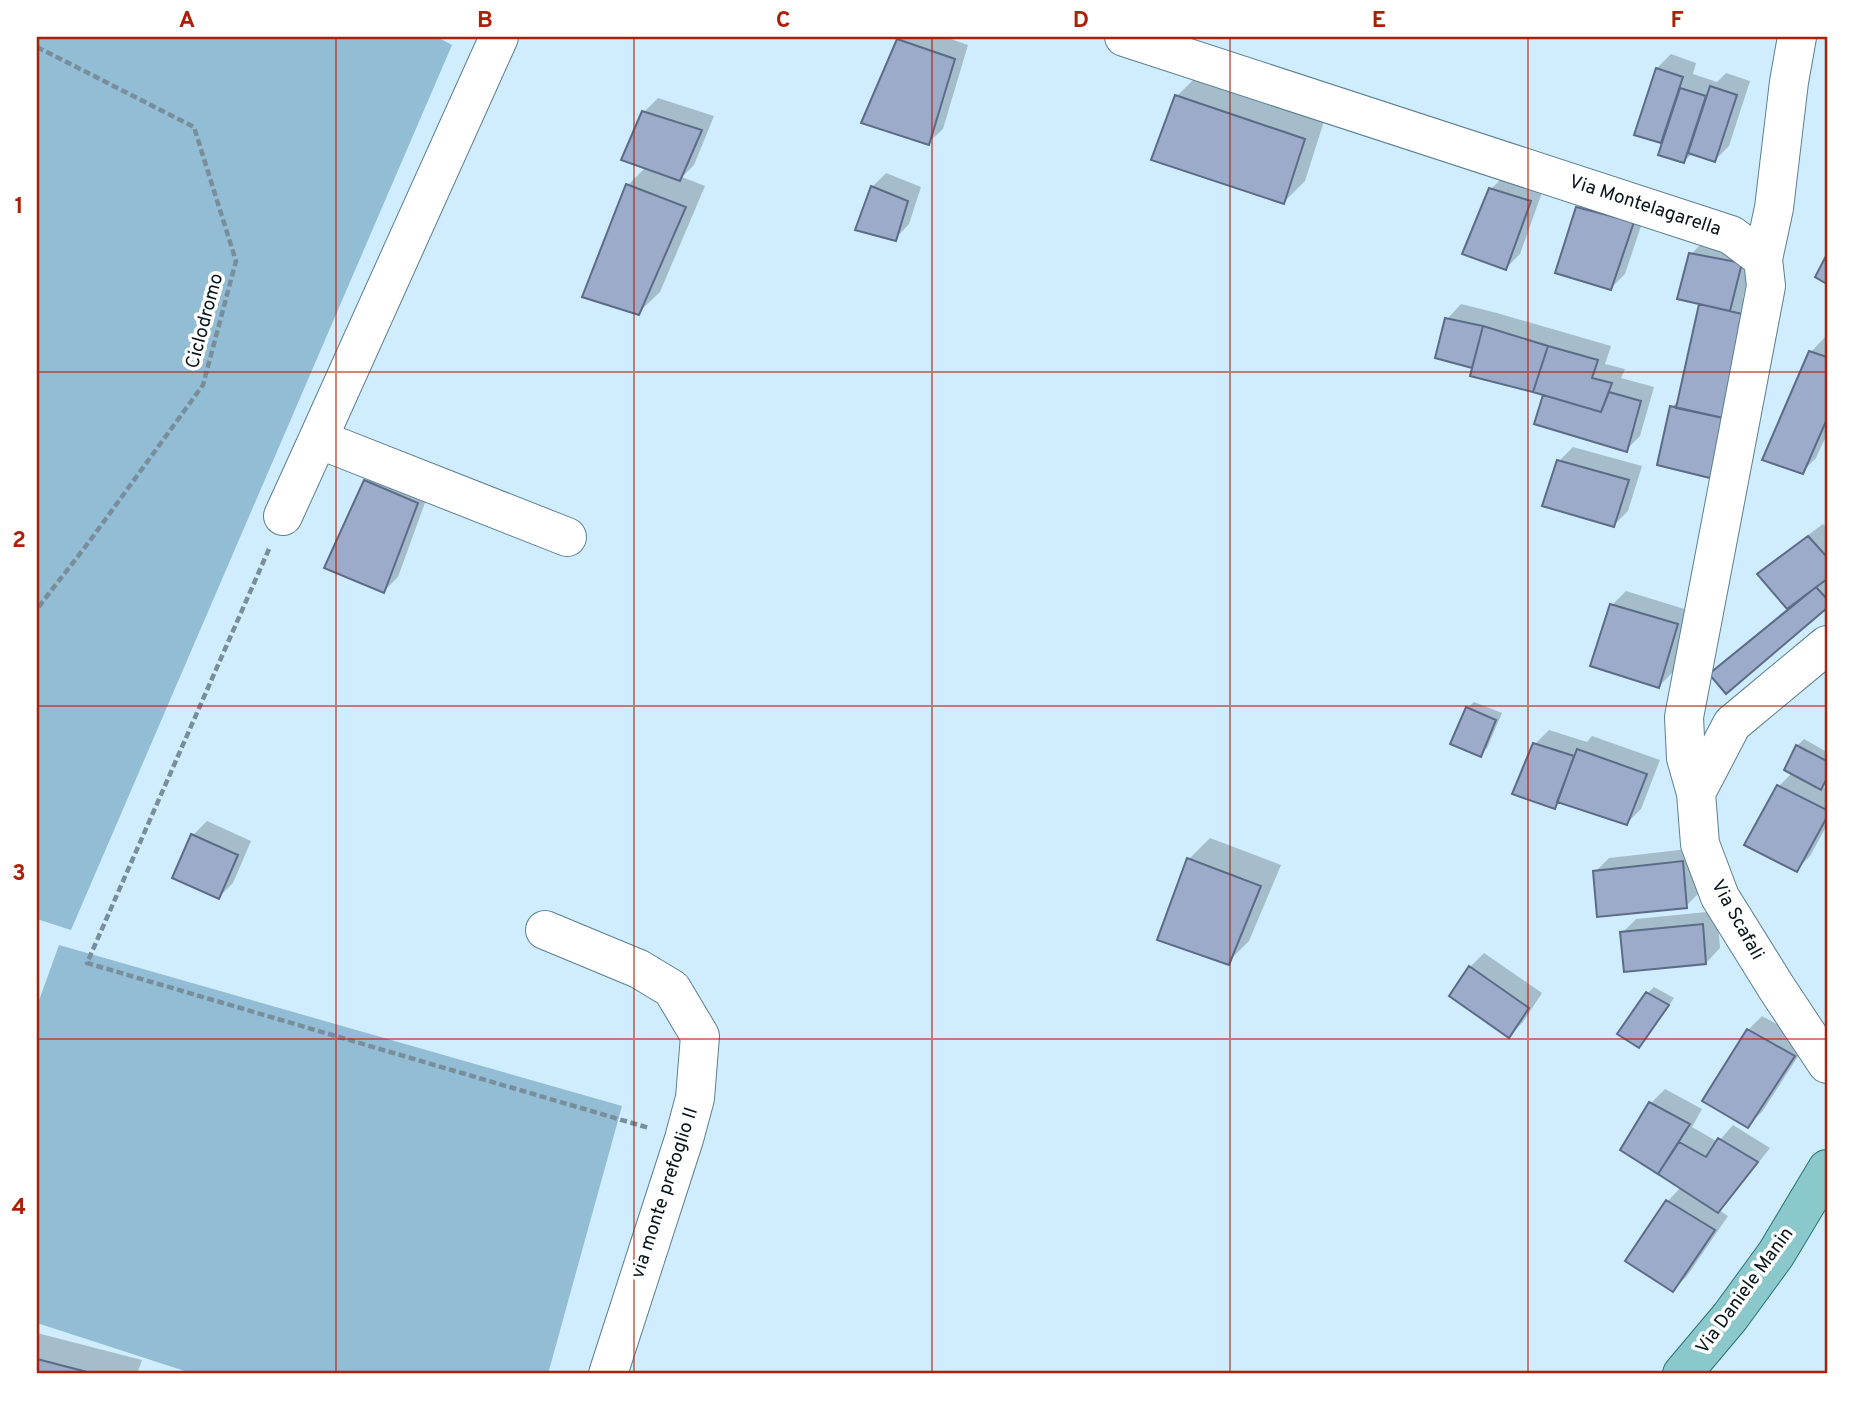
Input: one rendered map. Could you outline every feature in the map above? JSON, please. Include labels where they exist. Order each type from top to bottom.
[{"type":"main road","name":"Via Daniele Manin","points":[[1682,1374],[1730,1317],[1776,1254],[1827,1170]]},
{"type":"street","points":[[283,516],[499,37]]},
{"type":"street","name":"Via Montelagarella","points":[[1124,37],[1731,234],[1763,260]]},
{"type":"street","points":[[1696,793],[1686,758],[1684,717],[1766,286],[1763,260],[1774,208],[1797,37]]},
{"type":"street","points":[[318,439],[567,537]]},
{"type":"street","points":[[1696,793],[1732,724],[1827,645]]},
{"type":"street","name":"Via Scafali","points":[[1696,793],[1700,844],[1720,897],[1827,1065]]},
{"type":"street","name":"via monte prefoglio II","points":[[545,930],[639,969],[672,989],[700,1035],[695,1098],[684,1139],[608,1374]]},
{"type":"path","name":"Ciclodromo","points":[[37,47],[194,127],[236,261],[203,385],[37,609]]},
{"type":"path","points":[[283,516],[87,963],[684,1139]]},
{"type":"shaded area","points":[[37,37],[437,37],[452,45],[71,930],[37,919]]},
{"type":"shaded area","points":[[59,945],[622,1106],[548,1374],[194,1374],[37,1323],[37,1006]]},
{"type":"building","points":[[897,39],[955,59],[929,145],[861,123]]},
{"type":"building","points":[[1656,68],[1683,77],[1661,143],[1634,135]]},
{"type":"building","points":[[1710,86],[1737,95],[1715,162],[1688,153]]},
{"type":"building","points":[[1680,88],[1706,96],[1684,163],[1658,155]]},
{"type":"building","points":[[1175,95],[1305,139],[1284,204],[1151,160]]},
{"type":"building","points":[[642,111],[702,130],[680,181],[621,160]]},
{"type":"building","points":[[626,184],[686,207],[639,315],[582,297]]},
{"type":"building","points":[[871,186],[908,201],[896,241],[855,230]]},
{"type":"building","points":[[1489,188],[1531,201],[1506,270],[1462,254]]},
{"type":"building","points":[[1576,207],[1634,222],[1611,290],[1555,273]]},
{"type":"building","points":[[1689,253],[1742,263],[1730,311],[1677,299]]},
{"type":"building","points":[[1827,254],[1827,284],[1815,277]]},
{"type":"building","points":[[1699,304],[1751,316],[1728,419],[1676,408]]},
{"type":"building","points":[[1445,318],[1483,326],[1472,368],[1435,358]]},
{"type":"building","points":[[1483,326],[1548,346],[1533,392],[1470,376]]},
{"type":"building","points":[[1548,346],[1598,360],[1592,378],[1612,383],[1601,412],[1533,392]]},
{"type":"building","points":[[1809,351],[1827,357],[1827,419],[1803,474],[1762,460]]},
{"type":"building","points":[[1609,392],[1641,401],[1627,452],[1534,424],[1543,395],[1601,412]]},
{"type":"building","points":[[1670,406],[1728,419],[1714,479],[1657,465]]},
{"type":"building","points":[[1557,460],[1629,480],[1614,527],[1542,506]]},
{"type":"building","points":[[364,480],[418,503],[384,593],[324,568]]},
{"type":"building","points":[[1808,536],[1827,557],[1827,579],[1787,609],[1757,574]]},
{"type":"building","points":[[1816,587],[1827,599],[1827,608],[1726,694],[1709,674]]},
{"type":"building","points":[[1610,604],[1678,624],[1659,688],[1590,666]]},
{"type":"building","points":[[1466,707],[1496,720],[1481,757],[1450,744]]},
{"type":"building","points":[[1533,743],[1574,756],[1555,809],[1512,794]]},
{"type":"building","points":[[1796,745],[1827,761],[1827,778],[1821,790],[1784,770]]},
{"type":"building","points":[[1577,749],[1647,774],[1627,825],[1557,802]]},
{"type":"building","points":[[1777,785],[1827,810],[1827,817],[1797,872],[1744,845]]},
{"type":"building","points":[[191,834],[238,855],[219,899],[172,878]]},
{"type":"building","points":[[1187,858],[1261,886],[1229,965],[1157,940]]},
{"type":"building","points":[[1683,861],[1687,908],[1597,917],[1593,871]]},
{"type":"building","points":[[1703,924],[1706,964],[1624,972],[1620,932]]},
{"type":"building","points":[[1469,966],[1529,1008],[1509,1038],[1449,996]]},
{"type":"building","points":[[1646,992],[1669,1005],[1639,1048],[1617,1034]]},
{"type":"building","points":[[1747,1029],[1795,1056],[1748,1128],[1702,1101]]},
{"type":"building","points":[[1649,1102],[1690,1124],[1658,1174],[1620,1150]]},
{"type":"building","points":[[1718,1138],[1758,1162],[1718,1213],[1658,1174],[1679,1142],[1706,1157]]},
{"type":"building","points":[[1666,1200],[1715,1230],[1673,1292],[1625,1261]]},
{"type":"building","points":[[37,1359],[95,1374],[37,1374]]}]
